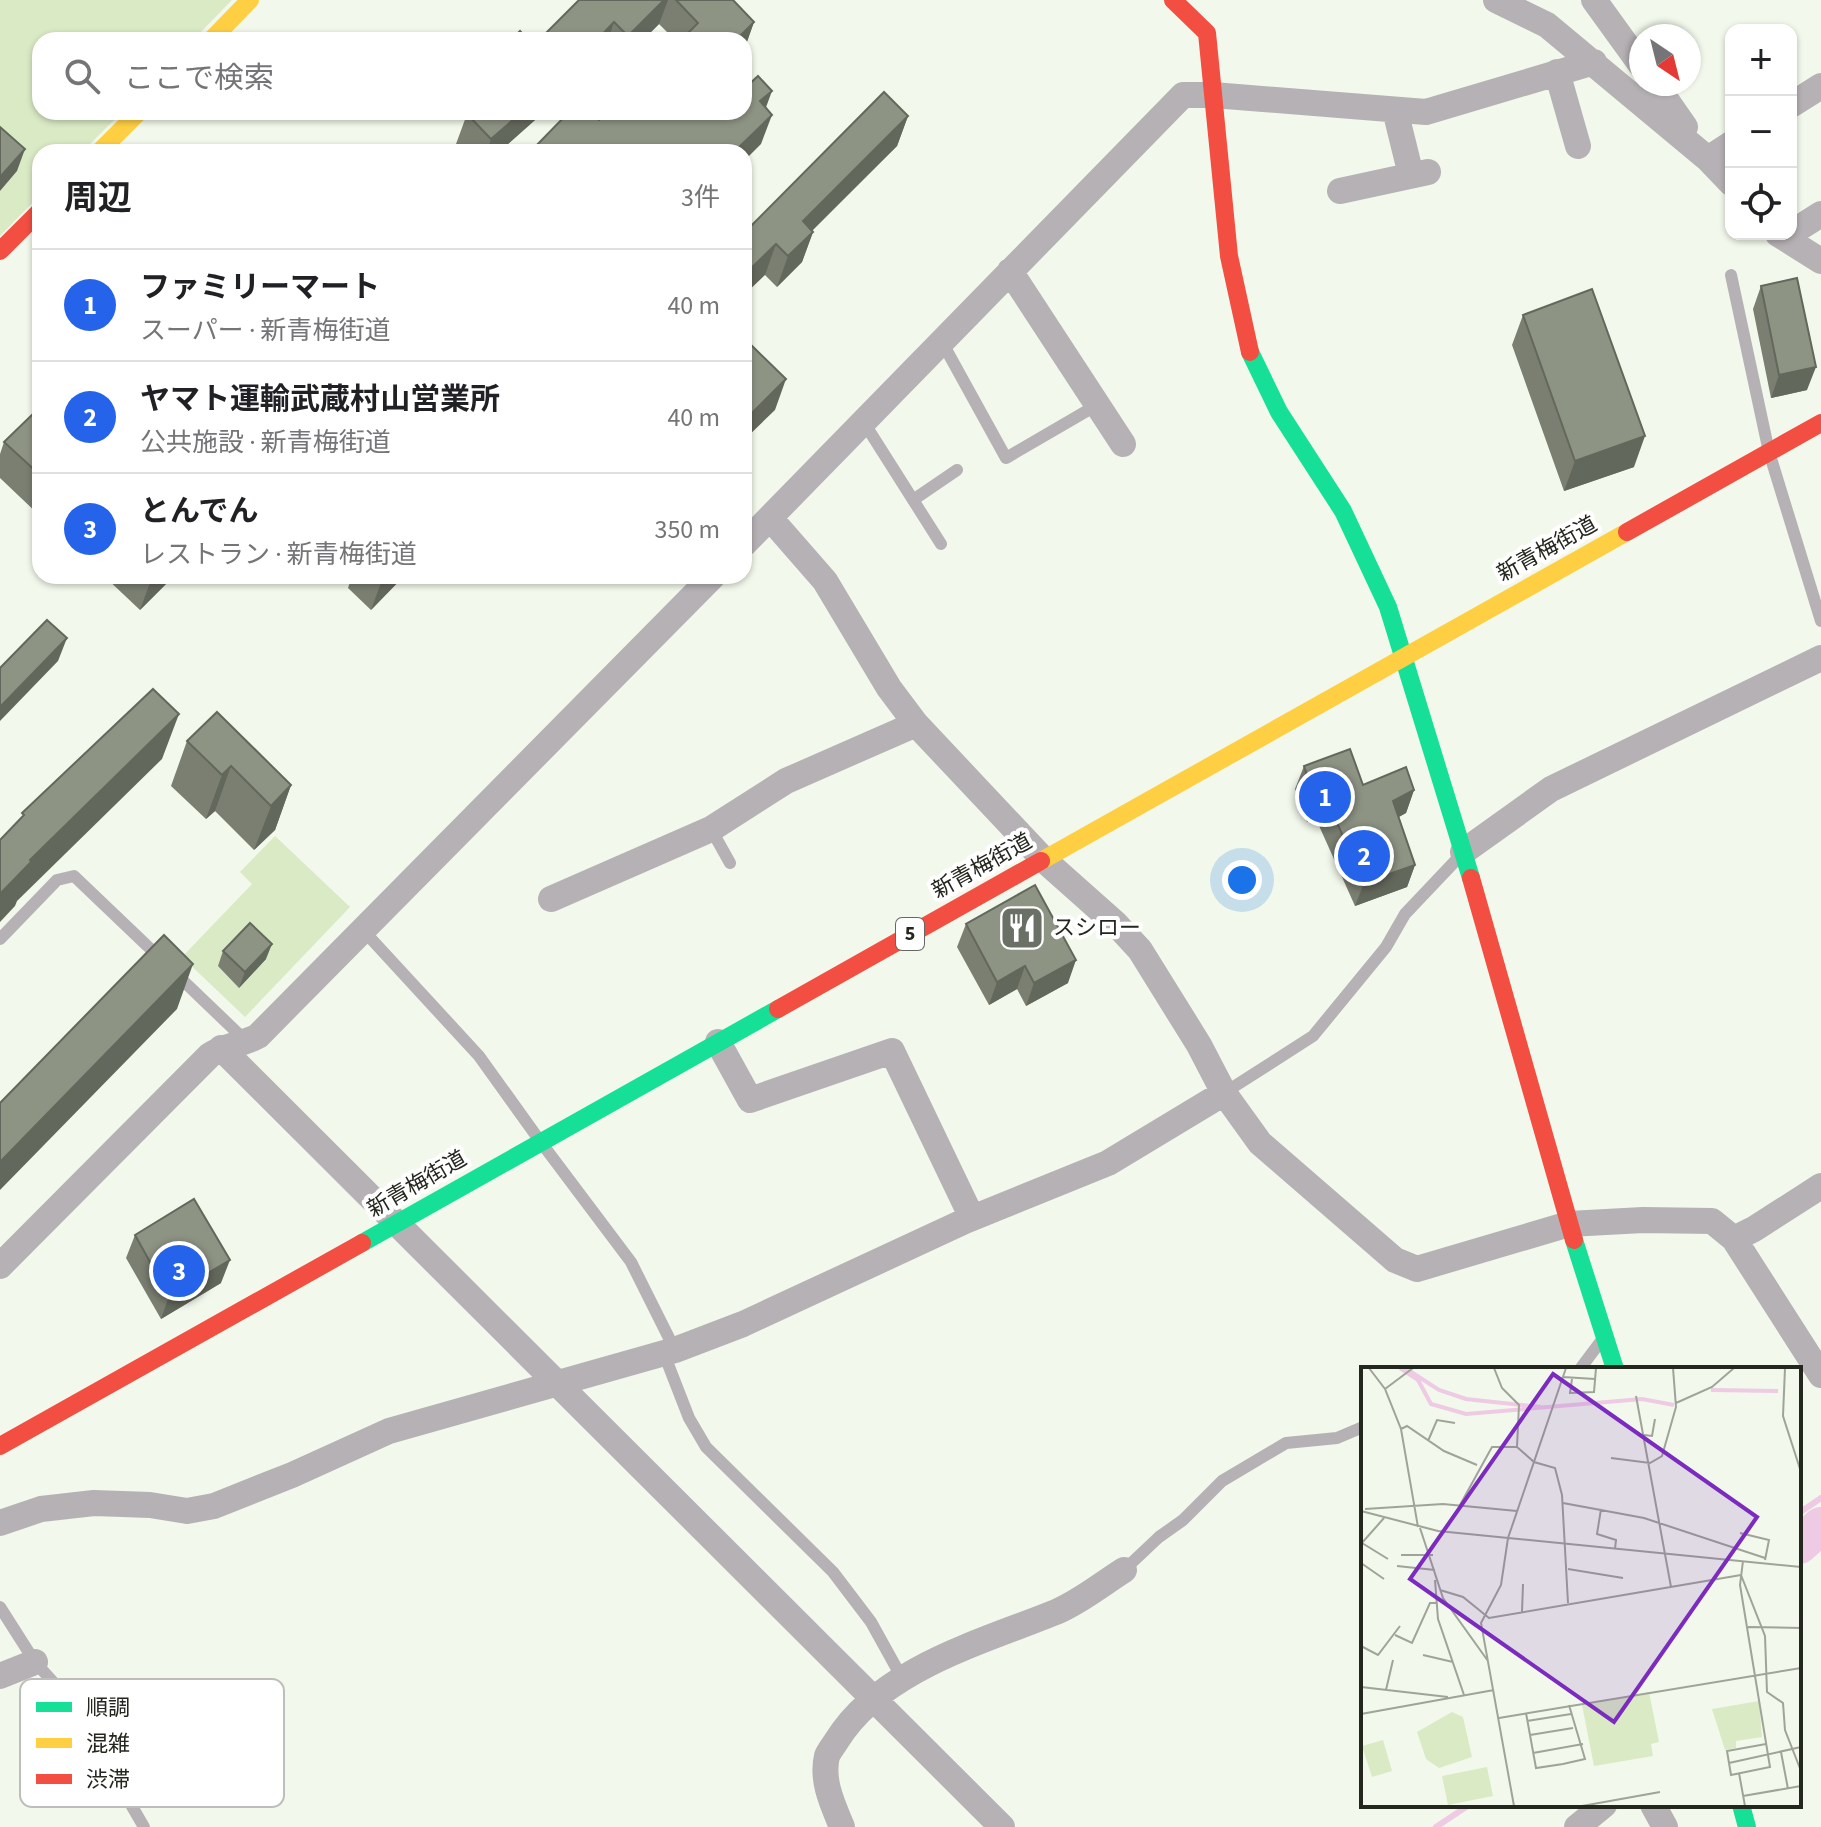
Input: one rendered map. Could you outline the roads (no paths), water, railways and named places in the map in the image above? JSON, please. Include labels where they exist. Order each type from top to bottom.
[{"type":"main road","points":[[219,32],[250,0]]},
{"type":"main road","points":[[1173,0],[1207,33],[1229,256],[1247,346],[1271,399],[1343,511],[1388,607],[1463,852],[1569,1224],[1614,1367]]},
{"type":"main road","points":[[107,144],[131,120]]},
{"type":"main road","points":[[0,251],[32,219]]},
{"type":"main road","name":"新青梅街道","points":[[0,1446],[1821,423]]},
{"type":"main road","points":[[1742,1807],[1747,1827]]},
{"type":"street","points":[[1496,0],[1547,25],[1708,159],[1725,177]]},
{"type":"street","points":[[1594,0],[1629,48]]},
{"type":"street","points":[[752,536],[1183,95],[1426,112],[1594,62]]},
{"type":"street","points":[[1557,72],[1578,146]]},
{"type":"street","points":[[1797,101],[1821,86]]},
{"type":"street","points":[[1663,96],[1708,159]]},
{"type":"street","points":[[1340,191],[1420,174],[1395,110]]},
{"type":"street","points":[[1708,159],[1725,148]]},
{"type":"street","points":[[1797,228],[1821,214]]},
{"type":"street","points":[[1792,240],[1821,261]]},
{"type":"street","points":[[1010,271],[1123,444]]},
{"type":"street","points":[[770,518],[825,581],[889,688],[916,724],[1044,860],[1116,924],[1140,950],[1199,1045],[1224,1093],[1260,1143],[1395,1260],[1417,1269],[1569,1224],[1643,1220],[1712,1221],[1734,1239],[1821,1375]]},
{"type":"street","points":[[0,1266],[210,1055],[221,1048],[258,1036],[705,584]]},
{"type":"street","points":[[1463,852],[1551,789],[1821,658]]},
{"type":"street","points":[[551,899],[711,829],[786,781],[916,724]]},
{"type":"street","points":[[718,1042],[750,1100],[892,1051],[972,1218]]},
{"type":"street","points":[[221,1048],[1002,1827]]},
{"type":"street","points":[[0,1523],[41,1509],[94,1503],[150,1505],[187,1511],[214,1506],[389,1431],[675,1350],[743,1324],[972,1218],[1108,1163],[1224,1093]]},
{"type":"street","points":[[1734,1239],[1821,1186]]},
{"type":"street","points":[[842,1827],[827,1791],[827,1755],[847,1724],[872,1700],[902,1678],[1017,1625],[1059,1611],[1124,1570]]},
{"type":"street","points":[[0,1676],[35,1662]]},
{"type":"street","points":[[1577,1827],[1602,1807]]},
{"type":"street","points":[[1654,1807],[1665,1827]]},
{"type":"lane","points":[[1731,275],[1769,452],[1821,621]]},
{"type":"lane","points":[[942,342],[1006,458],[1097,405]]},
{"type":"lane","points":[[863,421],[941,544]]},
{"type":"lane","points":[[913,500],[957,470]]},
{"type":"lane","points":[[711,829],[730,863]]},
{"type":"lane","points":[[1224,1093],[1313,1036],[1386,947],[1405,914],[1463,852]]},
{"type":"lane","points":[[0,939],[57,880],[74,876],[247,1042]]},
{"type":"lane","points":[[363,930],[479,1056],[631,1262],[675,1350],[666,1359],[689,1418],[706,1447],[833,1572],[871,1622],[902,1678]]},
{"type":"lane","points":[[1581,1367],[1605,1335]]},
{"type":"lane","points":[[1124,1570],[1159,1537],[1183,1520],[1222,1481],[1286,1443],[1337,1438],[1361,1428]]},
{"type":"lane","points":[[0,1607],[35,1662],[50,1679]]},
{"type":"lane","points":[[132,1807],[144,1827]]},
{"type":"waterway","points":[[1801,1512],[1821,1498]]},
{"type":"waterway","points":[[1801,1543],[1821,1526]]},
{"type":"waterway","points":[[1436,1827],[1466,1807]]},
{"type":"place","name":"ファミリーマート","points":[[1325,797]]},
{"type":"place","name":"ヤマト運輸武蔵村山営業所","points":[[1364,856]]},
{"type":"place","name":"スシロー","points":[[1022,928]]},
{"type":"place","name":"とんでん","points":[[179,1271]]}]
